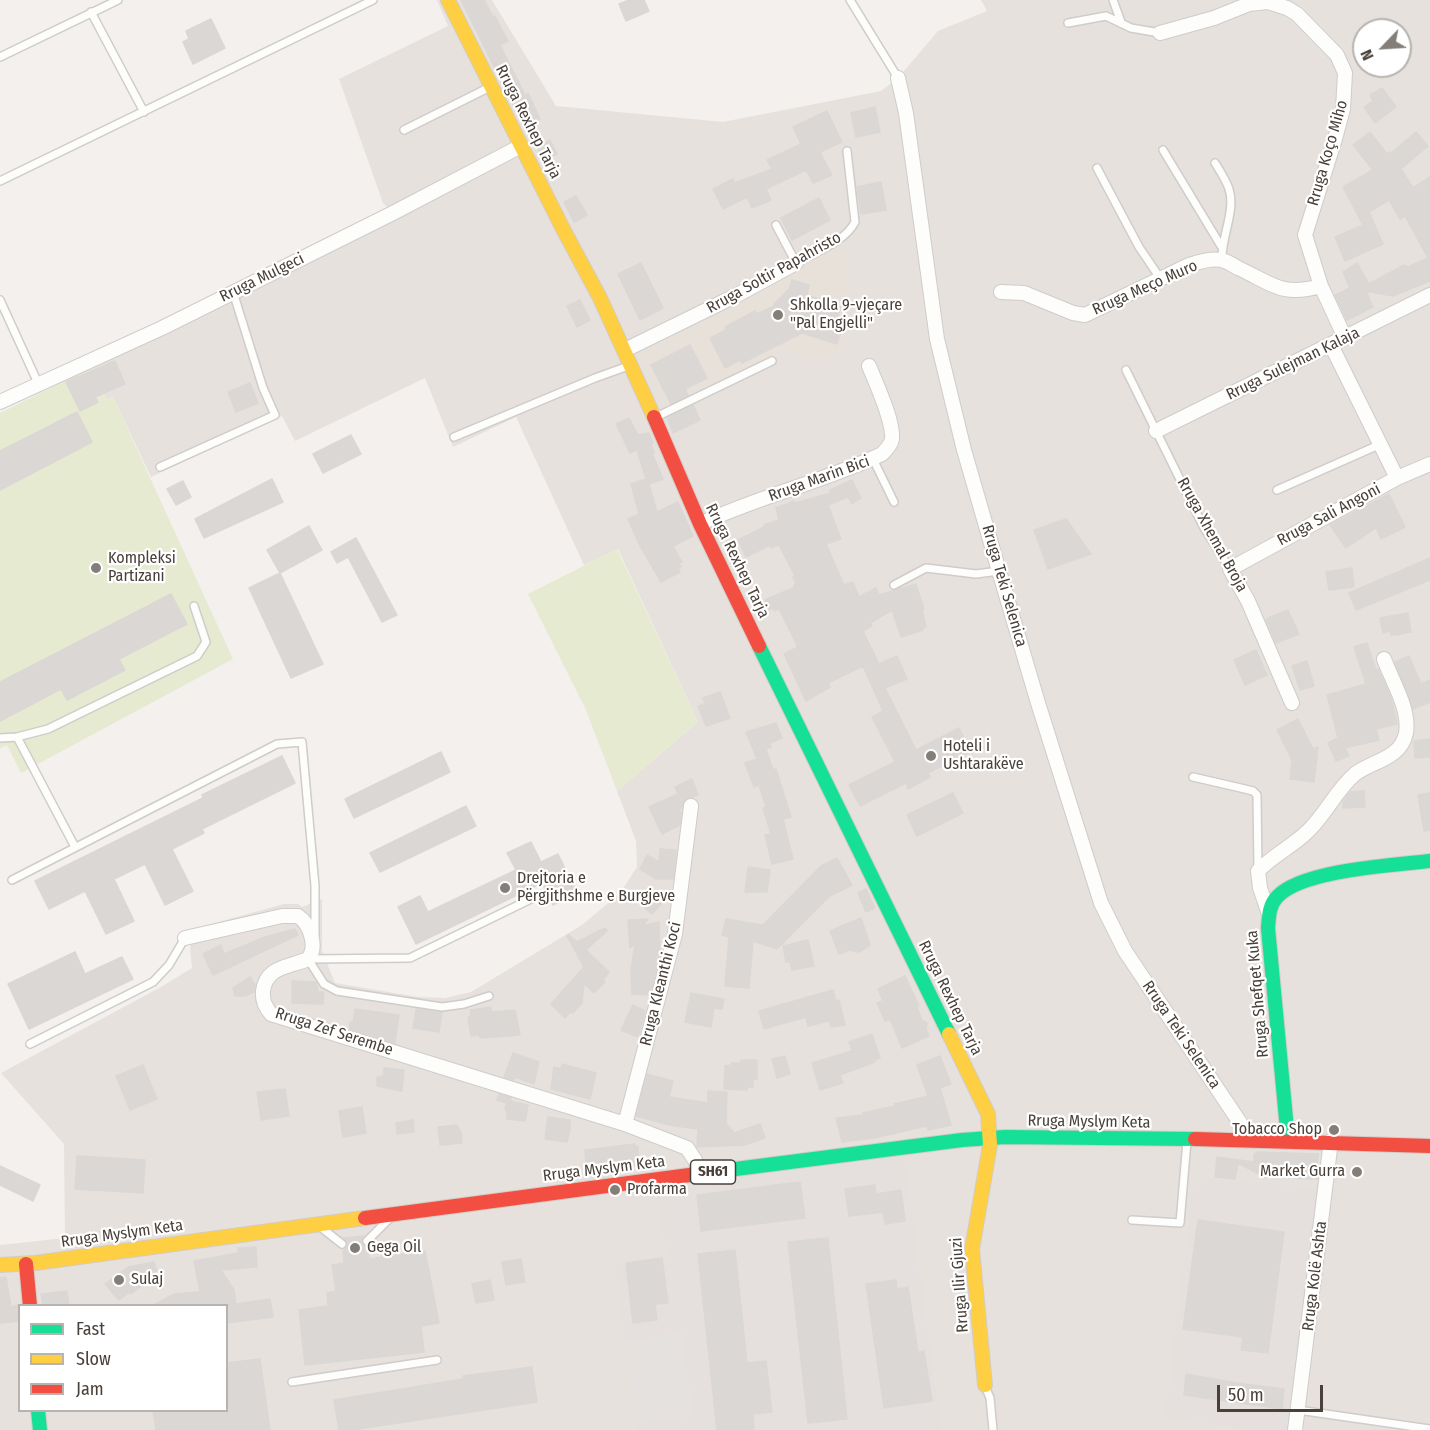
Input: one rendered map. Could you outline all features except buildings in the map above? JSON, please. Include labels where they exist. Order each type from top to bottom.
[{"type":"street","name":"Rruga Rexhep Tarja","points":[[448,0],[625,350],[700,524],[988,1114],[991,1138]]},
{"type":"street","name":"Rruga Koço Miho","points":[[1161,33],[1205,21],[1249,4],[1268,2],[1297,14],[1337,55],[1345,74],[1343,109],[1305,235],[1321,286],[1345,338]]},
{"type":"street","name":"Rruga Teki Selenica","points":[[898,78],[906,113],[943,371],[1041,714],[1101,903],[1130,958],[1251,1139]]},
{"type":"street","name":"Rruga Mulgeci","points":[[0,402],[38,383],[96,359],[233,292],[393,213],[520,146]]},
{"type":"street","points":[[1222,253],[1270,285],[1285,290],[1302,291],[1321,286]]},
{"type":"street","name":"Rruga Meço Muro","points":[[1001,292],[1024,293],[1073,313],[1085,315],[1160,278],[1189,265],[1207,261],[1222,253]]},
{"type":"street","name":"Rruga Soltir Papahristo","points":[[625,350],[796,263]]},
{"type":"street","name":"Rruga Sulejman Kalaja","points":[[1156,431],[1430,295]]},
{"type":"street","points":[[1331,345],[1397,478]]},
{"type":"street","name":"Rruga Marin Bici","points":[[700,524],[731,509],[882,454],[890,446],[892,438],[880,393],[869,366]]},
{"type":"street","name":"Rruga Sali Angoni","points":[[1230,569],[1397,478],[1430,464]]},
{"type":"street","name":"Rruga Xhemal Broja","points":[[1230,569],[1248,601],[1292,703]]},
{"type":"street","points":[[1269,914],[1260,888],[1258,871],[1268,860],[1309,830],[1354,775],[1392,754],[1406,735],[1403,708],[1384,659]]},
{"type":"street","name":"Rruga Kleanthi Koci","points":[[625,1124],[675,934],[691,806]]},
{"type":"street","name":"Rruga Shefqet Kuka","points":[[1288,1140],[1268,928],[1273,903],[1279,895],[1298,884],[1340,874],[1430,861]]},
{"type":"street","points":[[185,938],[290,915],[303,919],[307,925],[311,953]]},
{"type":"street","name":"Rruga Zef Serembe","points":[[311,953],[277,969],[269,976],[265,983],[263,1000],[265,1008],[271,1014],[625,1124],[687,1148],[700,1173]]},
{"type":"street","name":"Rruga Myslym Keta","points":[[0,1266],[962,1140],[991,1138],[1251,1139],[1430,1146]]},
{"type":"street","name":"Rruga Ilir Gjuzi","points":[[985,1385],[972,1231],[991,1138]]},
{"type":"street","name":"Rruga Kolë Ashta","points":[[1295,1430],[1331,1141]]},
{"type":"street","points":[[26,1263],[30,1304]]},
{"type":"street","points":[[38,1412],[40,1430]]},
{"type":"lane","points":[[0,57],[118,0]]},
{"type":"lane","points":[[0,181],[144,112],[360,3],[373,0]]},
{"type":"lane","name":"Rruga Teki Selenica","points":[[850,0],[898,78]]},
{"type":"lane","points":[[1113,0],[1121,22]]},
{"type":"lane","points":[[92,12],[144,112]]},
{"type":"lane","points":[[1068,23],[1106,16],[1131,28],[1161,33]]},
{"type":"lane","points":[[404,130],[491,87]]},
{"type":"lane","points":[[1163,150],[1222,253]]},
{"type":"lane","name":"Rruga Soltir Papahristo","points":[[796,263],[840,238],[851,230],[855,222],[847,151]]},
{"type":"lane","points":[[1215,164],[1231,197],[1222,253]]},
{"type":"lane","points":[[1097,168],[1139,247],[1160,278]]},
{"type":"lane","points":[[776,225],[796,263]]},
{"type":"lane","points":[[160,467],[275,415],[263,388],[233,292]]},
{"type":"lane","points":[[0,300],[38,383]]},
{"type":"lane","points":[[654,419],[772,361]]},
{"type":"lane","points":[[454,437],[631,365]]},
{"type":"lane","name":"Rruga Xhemal Broja","points":[[1126,370],[1203,526],[1230,569]]},
{"type":"lane","points":[[1277,490],[1381,444]]},
{"type":"lane","points":[[873,459],[894,502]]},
{"type":"lane","points":[[894,585],[926,568],[975,574],[999,571]]},
{"type":"lane","points":[[0,738],[17,737],[48,729],[197,656],[206,642],[194,606]]},
{"type":"lane","points":[[17,737],[75,847]]},
{"type":"lane","points":[[12,880],[277,744],[302,742],[315,886],[311,953],[324,984],[337,992],[442,1007],[464,1004],[489,996]]},
{"type":"lane","points":[[1193,777],[1245,789],[1257,795],[1258,871]]},
{"type":"lane","points":[[311,953],[410,958],[538,895]]},
{"type":"lane","points":[[30,1044],[153,982],[169,965],[185,938]]},
{"type":"lane","points":[[1132,1220],[1180,1223],[1187,1139]]},
{"type":"lane","points":[[367,1241],[394,1214]]},
{"type":"lane","points":[[317,1224],[342,1244]]},
{"type":"lane","points":[[292,1382],[437,1360]]},
{"type":"lane","name":"Rruga Ilir Gjuzi","points":[[985,1385],[990,1398],[993,1430]]},
{"type":"lane","points":[[1298,1410],[1430,1429]]},
{"type":"shaded area","points":[[437,0],[492,0],[556,106],[723,122],[881,91],[898,78],[938,31],[987,11],[981,0],[1430,0],[1430,1430],[0,1430],[0,1245],[65,1238],[64,1144],[1,1073],[192,968],[190,948],[193,929],[284,904],[298,904],[302,907],[322,899],[322,951],[335,983],[418,997],[445,998],[471,992],[582,925],[620,893],[637,867],[636,841],[617,791],[698,722],[618,549],[584,565],[516,417],[453,447],[425,378],[295,441],[282,416],[151,477],[113,397],[107,400],[91,368],[226,305],[396,220],[393,213],[383,203],[339,79],[448,26]]},
{"type":"shaded area","name":"Shkolla 9-vjeçare \"Pal Engjelli\"","points":[[846,243],[847,325],[844,347],[825,360],[783,349],[665,405],[638,350],[729,306]]},
{"type":"shaded area","name":"Profarma","points":[[904,1154],[941,1430],[638,1430],[615,1265],[667,1258],[656,1188]]},
{"type":"shaded area","points":[[1194,1177],[1318,1188],[1288,1430],[1251,1430],[1165,1418]]},
{"type":"shaded area","points":[[682,1333],[692,1417],[638,1423],[627,1340]]},
{"type":"green space","name":"Kompleksi Partizani","points":[[91,368],[107,400],[113,397],[233,659],[21,773],[7,745],[0,748],[0,413]]},
{"type":"green space","points":[[617,549],[698,722],[617,791],[586,710],[528,594]]},
{"type":"traffic: fast","points":[[759,646],[949,1034]]},
{"type":"traffic: fast","points":[[1288,1140],[1268,928],[1272,904],[1289,888],[1326,875],[1349,870],[1430,861]]},
{"type":"traffic: fast","points":[[712,1172],[962,1140],[1005,1137],[1195,1139]]},
{"type":"traffic: fast","points":[[38,1412],[40,1430]]},
{"type":"traffic: slow","points":[[448,0],[600,298],[654,417]]},
{"type":"traffic: slow","points":[[949,1034],[988,1114],[990,1145],[972,1249],[985,1385]]},
{"type":"traffic: slow","points":[[0,1265],[35,1263],[365,1218]]},
{"type":"traffic: jam","points":[[654,417],[700,524],[759,646]]},
{"type":"traffic: jam","points":[[1195,1139],[1430,1146]]},
{"type":"traffic: jam","points":[[365,1218],[712,1172]]},
{"type":"traffic: jam","points":[[26,1264],[30,1304]]},
{"type":"place","name":"Shkolla 9-vjeçare \"Pal Engjelli\"","points":[[778,315]]},
{"type":"place","name":"Kompleksi Partizani","points":[[96,568]]},
{"type":"place","name":"Hoteli i Ushtarakëve","points":[[931,756]]},
{"type":"place","name":"Drejtoria e Përgjithshme e Burgjeve","points":[[505,888]]},
{"type":"place","name":"Tobacco Shop","points":[[1334,1130]]},
{"type":"place","name":"Market Gurra","points":[[1357,1172]]},
{"type":"place","name":"Profarma","points":[[615,1190]]},
{"type":"place","name":"Gega Oil","points":[[355,1248]]},
{"type":"place","name":"Sulaj","points":[[119,1280]]}]
